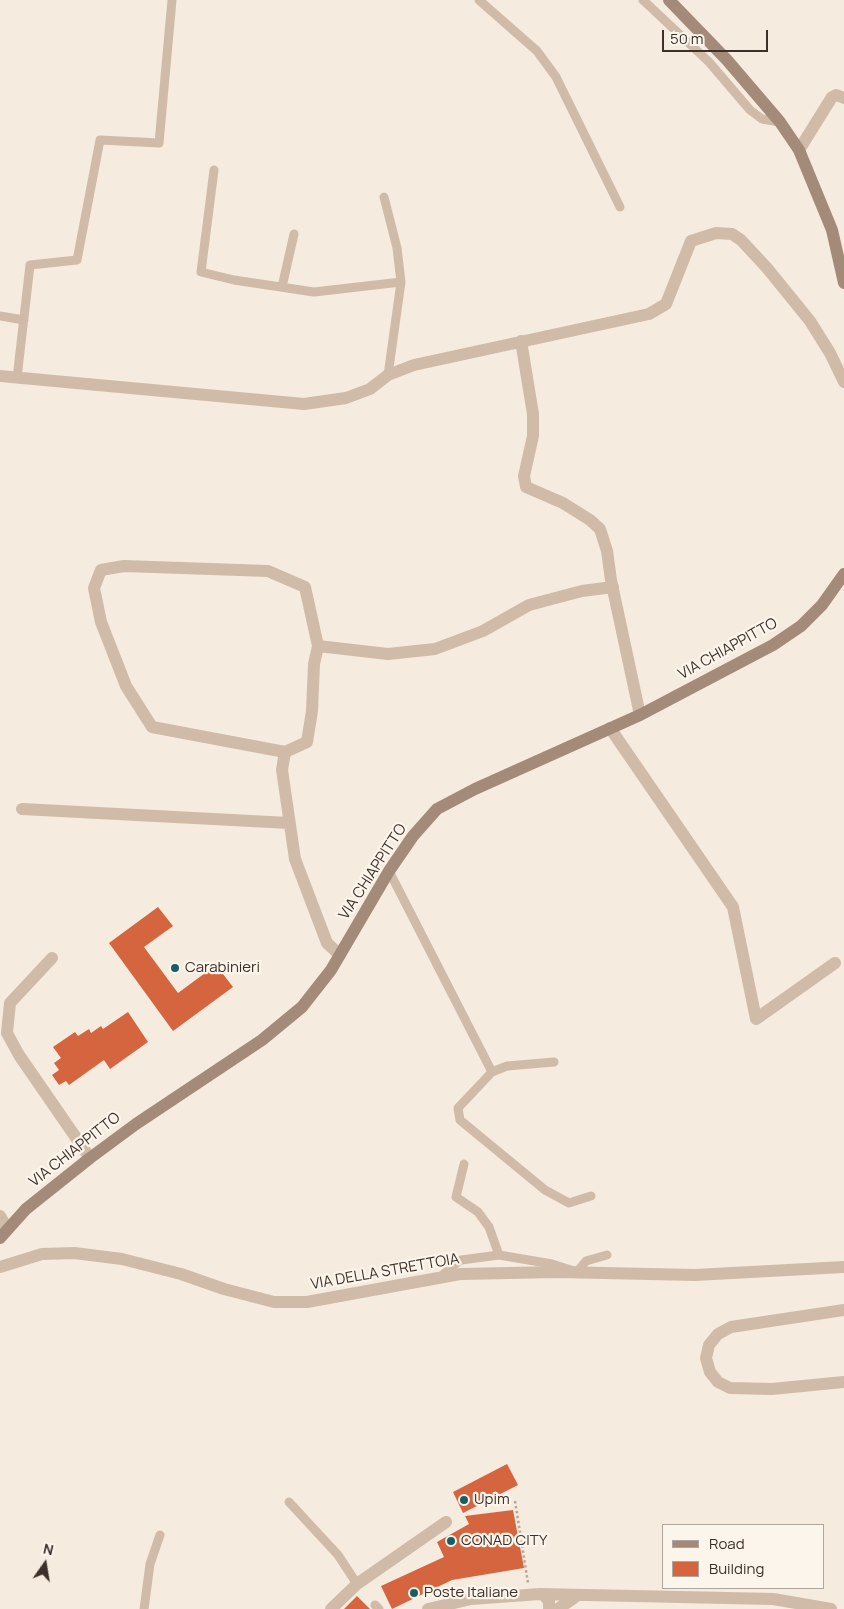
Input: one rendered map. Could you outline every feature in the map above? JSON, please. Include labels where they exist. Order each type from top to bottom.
[{"type":"street","points":[[672,1],[728,60],[780,122],[798,150],[832,230],[844,283]]},
{"type":"street","points":[[798,150],[832,96],[836,95],[844,98]]},
{"type":"street","points":[[0,376],[304,404],[346,398],[370,389],[388,376],[414,365],[649,314],[666,304],[691,241],[716,233],[732,234],[741,240],[760,261],[810,321],[830,353],[844,382]]},
{"type":"street","points":[[521,341],[533,414],[533,436],[524,476],[526,487],[563,503],[590,520],[600,529],[607,550],[640,715]]},
{"type":"street","points":[[124,566],[268,572],[305,587],[318,646],[314,664],[312,711],[307,742],[285,752],[152,727],[126,686],[101,622],[94,588],[101,570],[124,566]]},
{"type":"street","name":"VIA CHIAPPITTO","points":[[4,1233],[26,1209],[90,1158],[136,1124],[262,1040],[302,1007],[340,955],[389,871],[413,836],[438,809],[475,789],[640,715],[773,644],[801,626],[822,605],[844,574]]},
{"type":"street","points":[[318,646],[388,654],[436,649],[484,631],[529,605],[582,591],[613,587]]},
{"type":"street","points":[[610,728],[733,907],[756,1019],[835,963]]},
{"type":"street","points":[[285,752],[282,770],[295,859],[327,943],[340,955]]},
{"type":"street","points":[[22,809],[289,823]]},
{"type":"street","points":[[52,958],[10,1003],[7,1033],[19,1055],[90,1158]]},
{"type":"street","points":[[0,1216],[4,1233]]},
{"type":"street","name":"VIA DELLA STRETTOIA","points":[[0,1267],[42,1254],[84,1254],[130,1261],[274,1302],[307,1302],[460,1274],[576,1272],[695,1275],[844,1267]]},
{"type":"street","points":[[844,1310],[731,1327],[718,1334],[709,1345],[706,1358],[710,1372],[718,1382],[730,1388],[772,1389],[844,1382]]},
{"type":"street","points":[[331,1609],[357,1584],[446,1522]]},
{"type":"street","points":[[543,1594],[549,1601],[549,1609]]},
{"type":"street","points":[[428,1609],[471,1599],[543,1594],[773,1599],[831,1609]]},
{"type":"street","points":[[558,1609],[578,1595]]},
{"type":"lane","points":[[17,378],[30,265],[77,260],[100,140],[160,143],[172,0]]},
{"type":"lane","points":[[480,0],[537,51],[556,77],[620,207]]},
{"type":"lane","points":[[644,0],[709,62],[750,110],[762,119],[780,122]]},
{"type":"lane","points":[[214,170],[200,272],[314,292],[401,282]]},
{"type":"lane","points":[[384,197],[397,248],[401,282],[388,376]]},
{"type":"lane","points":[[282,287],[294,234]]},
{"type":"lane","points":[[0,316],[24,320]]},
{"type":"lane","points":[[389,871],[492,1072]]},
{"type":"lane","points":[[554,1062],[507,1066],[492,1072],[458,1108],[460,1120],[545,1190],[569,1203],[591,1196]]},
{"type":"lane","points":[[464,1164],[456,1197],[478,1212],[489,1227],[499,1255]]},
{"type":"lane","points":[[442,1276],[450,1267],[461,1260],[499,1255],[552,1264],[576,1272],[586,1261],[607,1255]]},
{"type":"lane","points":[[289,1502],[338,1556],[357,1584]]},
{"type":"lane","points":[[144,1609],[150,1564],[160,1535]]},
{"type":"path","points":[[515,1501],[528,1568]]},
{"type":"building","points":[[158,907],[173,926],[144,947],[178,993],[216,965],[233,987],[173,1031],[109,943]]},
{"type":"building","points":[[128,1012],[148,1042],[110,1069],[104,1060],[69,1085],[66,1081],[59,1085],[52,1075],[59,1070],[54,1063],[61,1058],[53,1047],[75,1032],[78,1036],[89,1029],[91,1033],[101,1026],[103,1029]]},
{"type":"building","points":[[507,1464],[518,1485],[463,1513],[453,1492]]},
{"type":"building","points":[[513,1510],[524,1568],[452,1580],[392,1609],[381,1586],[444,1557],[437,1542],[469,1524],[465,1516]]},
{"type":"building","points":[[357,1596],[370,1609],[344,1609]]},
{"type":"place","name":"Carabinieri","points":[[175,968]]},
{"type":"place","name":"Upim","points":[[464,1500]]},
{"type":"place","name":"CONAD CITY","points":[[451,1541]]},
{"type":"place","name":"Poste Italiane","points":[[414,1593]]}]
